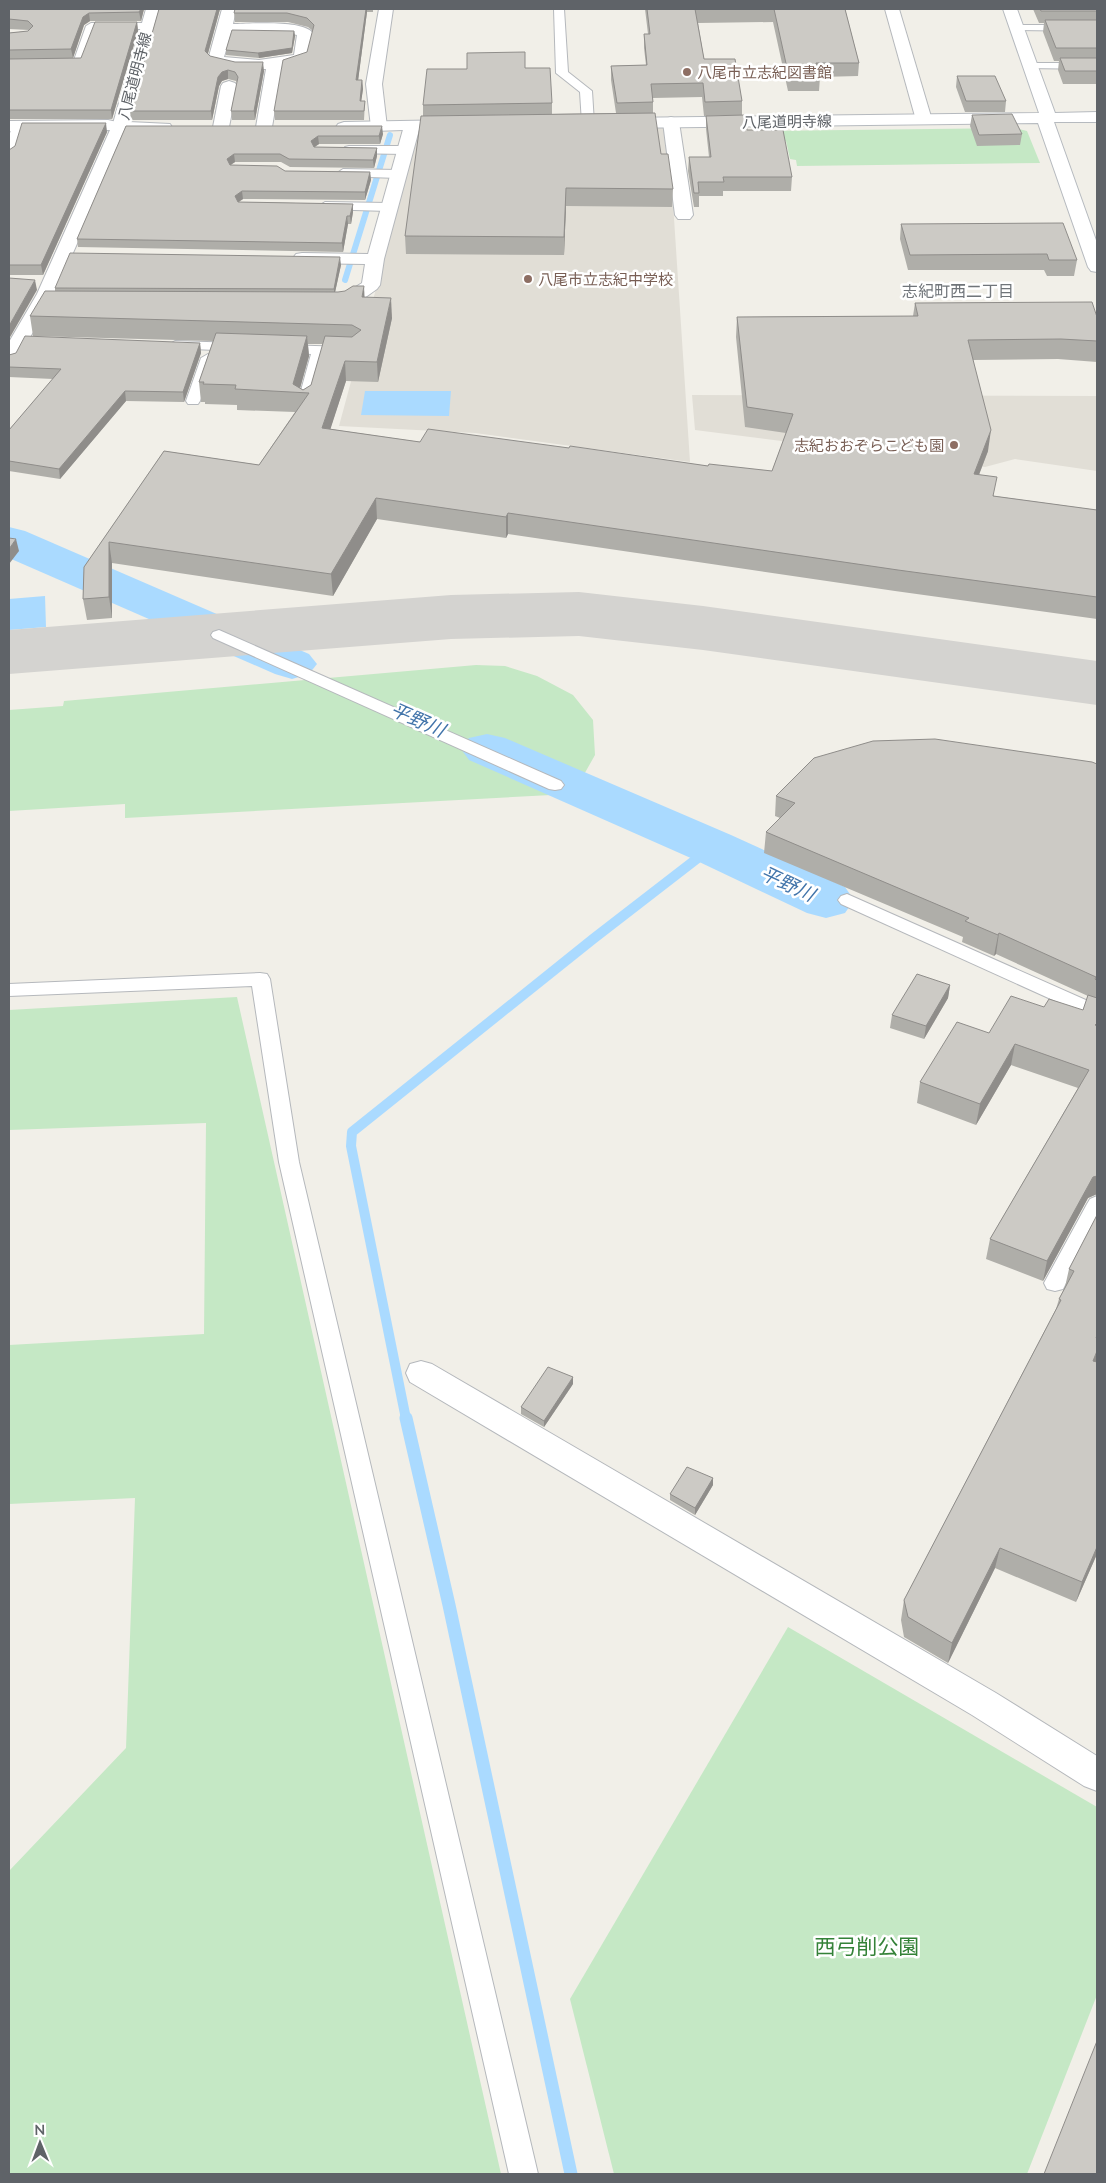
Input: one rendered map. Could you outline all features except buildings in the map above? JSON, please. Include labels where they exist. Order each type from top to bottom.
[{"type":"street","name":"八尾道明寺線","points":[[153,9],[120,127],[184,127]]},
{"type":"street","points":[[224,28],[294,29],[305,33],[301,58],[287,63],[275,64],[226,63],[216,60],[224,28],[229,9]]},
{"type":"street","points":[[379,127],[374,84],[386,9]]},
{"type":"street","points":[[892,9],[924,120]]},
{"type":"street","points":[[1010,9],[1097,266]]},
{"type":"street","points":[[264,127],[275,64]]},
{"type":"street","points":[[221,127],[229,86]]},
{"type":"street","name":"八尾道明寺線","points":[[569,124],[1097,117]]},
{"type":"street","points":[[671,122],[684,215]]},
{"type":"street","points":[[9,358],[22,338],[63,254],[120,127],[108,125],[14,126]]},
{"type":"street","points":[[331,127],[471,125]]},
{"type":"street","points":[[319,305],[339,305],[371,285],[382,207],[399,150],[412,126]]},
{"type":"street","points":[[202,127],[284,127]]},
{"type":"street","points":[[63,254],[83,254]]},
{"type":"street","points":[[287,258],[375,259]]},
{"type":"street","points":[[421,1373],[984,1704],[1097,1775]]},
{"type":"lane","points":[[559,9],[562,73],[586,91],[588,123]]},
{"type":"lane","points":[[9,63],[78,62],[91,26],[148,26]]},
{"type":"lane","points":[[1016,28],[1097,28]]},
{"type":"lane","points":[[1030,66],[1097,66]]},
{"type":"lane","points":[[9,155],[14,126]]},
{"type":"lane","points":[[339,150],[399,150]]},
{"type":"lane","points":[[332,173],[392,174]]},
{"type":"lane","points":[[311,206],[382,207]]},
{"type":"lane","points":[[157,345],[251,348]]},
{"type":"lane","points":[[193,401],[212,346]]},
{"type":"lane","points":[[270,348],[353,351]]},
{"type":"lane","points":[[304,405],[319,350]]},
{"type":"lane","points":[[219,635],[555,785]]},
{"type":"lane","points":[[847,900],[1097,1013]]},
{"type":"lane","points":[[9,990],[260,979],[289,1162],[524,2174]]},
{"type":"lane","points":[[1055,1283],[1097,1204]]},
{"type":"shaded area","name":"八尾市立志紀中学校","points":[[668,127],[690,462],[475,433],[339,426],[418,133]]},
{"type":"shaded area","name":"志紀おおぞらこども園","points":[[692,395],[1097,396],[1097,471],[1015,459],[985,467],[695,430]]},
{"type":"green space","points":[[1015,128],[1027,131],[1040,163],[797,166],[796,160],[790,159],[786,141],[755,142],[752,131]]},
{"type":"green space","points":[[476,665],[505,666],[537,676],[573,695],[593,720],[595,755],[582,778],[567,790],[551,795],[125,818],[125,804],[9,811],[9,710],[63,706],[64,701]]},
{"type":"green space","points":[[237,997],[501,2174],[9,2174],[9,1871],[126,1748],[135,1498],[9,1504],[9,1345],[204,1334],[206,1123],[9,1130],[9,1010]]},
{"type":"green space","name":"西弓削公園","points":[[788,1627],[1097,1807],[1097,1995],[1027,2174],[614,2174],[570,1999]]},
{"type":"water","points":[[365,391],[451,391],[449,416],[361,415]]},
{"type":"water","points":[[45,596],[46,627],[9,630],[9,599]]},
{"type":"waterway","points":[[345,280],[390,135]]},
{"type":"waterway","name":"平野川","points":[[9,541],[292,664]]},
{"type":"waterway","name":"平野川","points":[[487,749],[712,847],[826,900]]},
{"type":"waterway","points":[[406,1419],[351,1146],[352,1132],[593,939],[712,847]]},
{"type":"waterway","points":[[406,1418],[449,1605],[571,2174]]},
{"type":"taxiway","points":[[9,652],[451,617],[579,614],[703,628],[1097,683]]},
{"type":"place","name":"八尾市立志紀図書館","points":[[687,72]]},
{"type":"place","name":"八尾市立志紀中学校","points":[[528,279]]},
{"type":"place","name":"志紀おおぞらこども園","points":[[954,445]]},
{"type":"district","name":"志紀町西二丁目","points":[[958,290]]}]
